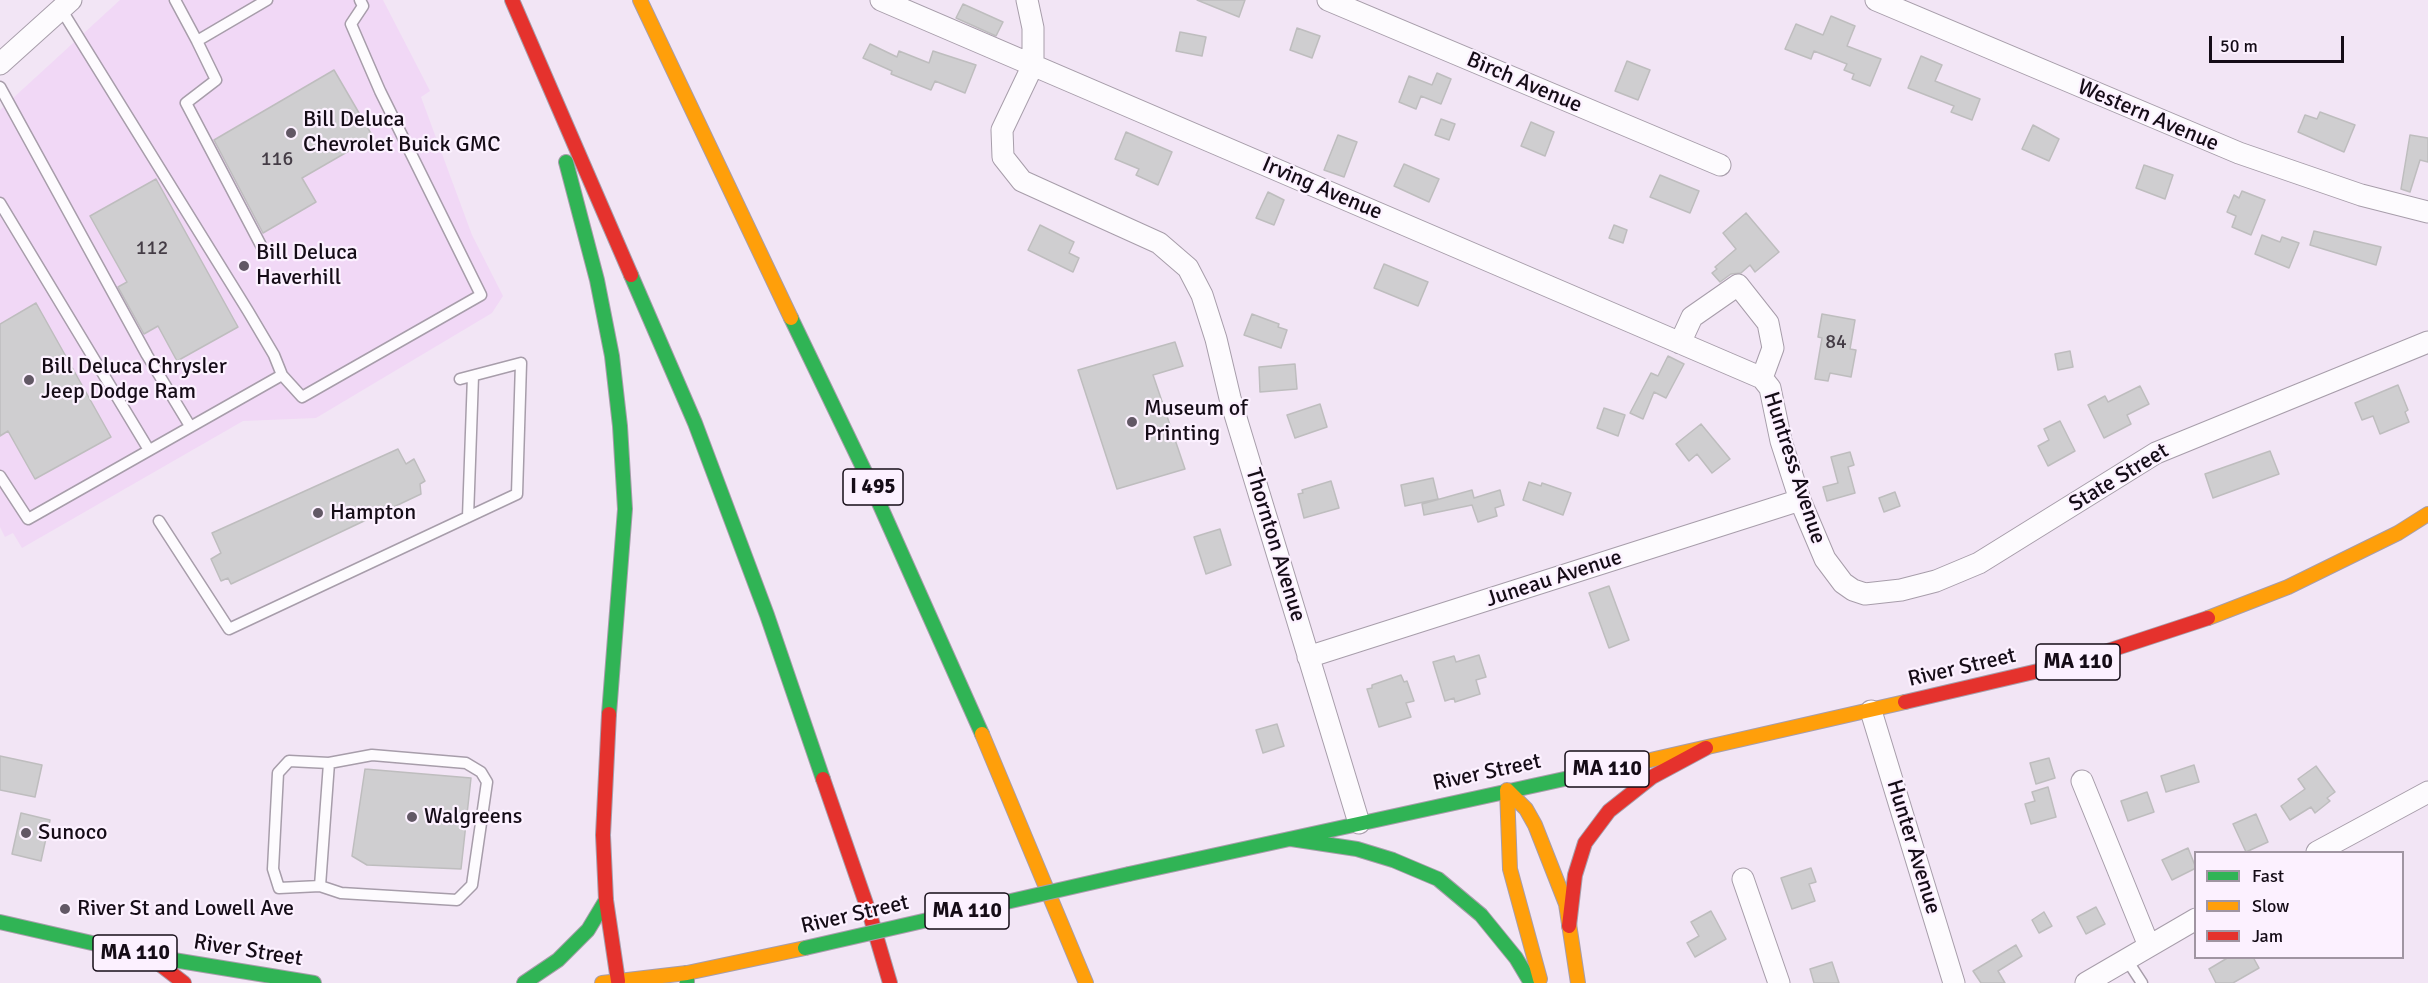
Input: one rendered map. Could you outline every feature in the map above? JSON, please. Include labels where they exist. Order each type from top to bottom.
[{"type":"main road","points":[[512,0],[548,78],[695,423],[767,615],[870,915],[890,983]]},
{"type":"main road","name":"I 495","points":[[640,0],[867,476],[989,750],[1086,983]]},
{"type":"main road","points":[[548,78],[573,194],[597,280],[612,356],[620,426],[625,509],[611,665],[603,835],[606,900],[618,981]]},
{"type":"main road","name":"River Street","points":[[602,983],[687,978],[805,948],[1129,874],[1706,748],[2068,664],[2172,632],[2288,587],[2398,532],[2428,514]]},
{"type":"main road","points":[[1569,926],[1575,874],[1585,843],[1609,811],[1652,777],[1706,748]]},
{"type":"main road","points":[[1507,790],[1526,809],[1535,825],[1566,904],[1578,983]]},
{"type":"main road","points":[[1507,790],[1510,869],[1541,983]]},
{"type":"main road","points":[[1291,839],[1357,849],[1393,860],[1438,879],[1481,915],[1516,958],[1531,983]]},
{"type":"main road","points":[[524,983],[558,960],[588,930],[606,900]]},
{"type":"main road","name":"River Street","points":[[0,922],[149,956],[271,980],[314,983]]},
{"type":"main road","points":[[149,956],[184,983]]},
{"type":"street","name":"Irving Avenue","points":[[881,0],[1762,378]]},
{"type":"street","points":[[1027,0],[1033,28],[1033,65]]},
{"type":"street","name":"Birch Avenue","points":[[1328,0],[1720,165]]},
{"type":"street","name":"Western Avenue","points":[[1876,0],[2239,153],[2361,195],[2428,212]]},
{"type":"street","points":[[0,64],[66,4]]},
{"type":"street","name":"Thornton Avenue","points":[[1033,65],[1002,130],[1003,157],[1022,181],[1160,243],[1188,268],[1202,295],[1216,339],[1230,398],[1359,823]]},
{"type":"street","points":[[1680,343],[1692,317],[1738,285],[1768,323],[1773,348],[1762,378]]},
{"type":"street","name":"State Street","points":[[1825,559],[1843,583],[1865,594],[1900,590],[1936,581],[1994,555],[2156,453],[2310,388],[2428,342]]},
{"type":"street","name":"Huntress Avenue","points":[[1762,378],[1772,394],[1781,441],[1800,500],[1825,559]]},
{"type":"street","name":"Juneau Avenue","points":[[1308,657],[1800,500]]},
{"type":"street","name":"Hunter Avenue","points":[[1871,711],[1954,983]]},
{"type":"street","points":[[2082,781],[2149,946]]},
{"type":"street","points":[[2319,851],[2428,792]]},
{"type":"street","points":[[1743,879],[1779,983]]},
{"type":"street","points":[[2086,983],[2194,920]]},
{"type":"lane","points":[[175,0],[216,80],[186,103],[265,253]]},
{"type":"lane","points":[[197,41],[267,0]]},
{"type":"lane","points":[[66,4],[274,356],[282,375],[302,397],[481,295],[380,91],[351,24],[363,6],[360,0]]},
{"type":"lane","points":[[0,87],[147,355],[190,426]]},
{"type":"lane","points":[[0,203],[148,450]]},
{"type":"lane","points":[[159,521],[229,629],[518,494],[521,363],[460,379]]},
{"type":"lane","points":[[0,476],[28,519],[282,375]]},
{"type":"lane","points":[[468,517],[473,376]]},
{"type":"lane","points":[[372,755],[466,763],[480,772],[487,782],[472,885],[457,900],[341,893],[320,886],[279,888],[273,869],[278,773],[289,761],[329,763],[372,755]]},
{"type":"lane","points":[[320,886],[329,763]]},
{"type":"lane","points":[[2127,960],[2142,983]]},
{"type":"shaded area","name":"Bill Deluca Haverhill","points":[[120,0],[383,0],[430,91],[421,97],[472,235],[503,296],[492,313],[316,418],[243,421],[22,548],[13,533],[5,537],[0,527],[0,110]]},
{"type":"building","points":[[1197,0],[1245,0],[1239,17]]},
{"type":"building","points":[[963,4],[1003,22],[996,36],[956,18]]},
{"type":"building","points":[[1831,16],[1855,26],[1847,46],[1881,59],[1870,86],[1852,79],[1854,74],[1844,70],[1847,64],[1814,51],[1811,59],[1785,49],[1796,24],[1823,35]]},
{"type":"building","points":[[1297,28],[1320,36],[1312,58],[1290,50]]},
{"type":"building","points":[[1180,32],[1206,37],[1202,56],[1176,51]]},
{"type":"building","points":[[870,44],[897,57],[899,51],[929,63],[933,51],[976,65],[965,93],[935,81],[931,90],[891,74],[892,71],[863,58]]},
{"type":"building","points":[[1921,56],[1942,65],[1935,81],[1980,99],[1972,120],[1951,112],[1954,106],[1908,88]]},
{"type":"building","points":[[1627,61],[1650,70],[1638,100],[1615,91]]},
{"type":"building","points":[[334,70],[373,137],[302,178],[316,202],[263,233],[214,140]]},
{"type":"building","points":[[1437,73],[1451,79],[1441,104],[1421,96],[1416,109],[1399,102],[1409,76],[1432,85]]},
{"type":"building","points":[[2320,112],[2355,125],[2344,152],[2298,132],[2305,115],[2317,119]]},
{"type":"building","points":[[1441,119],[1455,124],[1449,140],[1435,135]]},
{"type":"building","points":[[1531,122],[1554,132],[1545,156],[1521,146]]},
{"type":"building","points":[[2033,125],[2059,139],[2049,161],[2022,149]]},
{"type":"building","points":[[1126,132],[1172,152],[1158,185],[1136,175],[1139,169],[1115,159]]},
{"type":"building","points":[[1338,135],[1357,142],[1344,177],[1324,170]]},
{"type":"building","points":[[2410,135],[2428,138],[2428,162],[2420,160],[2410,192],[2401,189]]},
{"type":"building","points":[[1404,164],[1439,179],[1429,202],[1394,186]]},
{"type":"building","points":[[2144,165],[2173,175],[2165,199],[2136,188]]},
{"type":"building","points":[[1660,175],[1699,191],[1690,213],[1650,197]]},
{"type":"building","points":[[156,179],[238,327],[177,361],[158,326],[144,334],[118,287],[127,282],[90,216]]},
{"type":"building","points":[[2242,191],[2265,200],[2251,235],[2232,227],[2236,216],[2227,212],[2234,195],[2239,198]]},
{"type":"building","points":[[1268,192],[1284,200],[1274,225],[1256,218]]},
{"type":"building","points":[[1746,213],[1779,252],[1755,272],[1750,265],[1741,273],[1731,274],[1720,282],[1712,273],[1717,269],[1715,267],[1736,249],[1723,233]]},
{"type":"building","points":[[1040,225],[1074,242],[1069,253],[1079,258],[1073,272],[1028,250]]},
{"type":"building","points":[[1614,225],[1627,230],[1623,243],[1609,238]]},
{"type":"building","points":[[2314,231],[2381,247],[2376,265],[2310,245]]},
{"type":"building","points":[[2262,235],[2280,242],[2282,237],[2299,243],[2289,268],[2255,254]]},
{"type":"building","points":[[1384,264],[1428,282],[1418,306],[1374,288]]},
{"type":"building","points":[[36,303],[111,437],[35,479],[8,431],[0,436],[0,324]]},
{"type":"building","points":[[1252,314],[1279,324],[1278,327],[1287,330],[1281,348],[1244,335]]},
{"type":"building","points":[[1822,314],[1855,320],[1850,349],[1856,350],[1851,377],[1830,373],[1828,381],[1815,379],[1822,338],[1818,337]]},
{"type":"building","name":"Museum of Printing","points":[[1175,342],[1183,366],[1153,375],[1185,469],[1117,489],[1078,370]]},
{"type":"building","points":[[2070,351],[2073,367],[2058,370],[2055,354]]},
{"type":"building","points":[[1668,356],[1684,364],[1666,398],[1654,392],[1643,419],[1630,413],[1651,373],[1658,376]]},
{"type":"building","points":[[1295,364],[1297,389],[1260,392],[1259,367]]},
{"type":"building","points":[[2398,385],[2408,410],[2405,412],[2409,422],[2380,434],[2373,416],[2362,420],[2355,403]]},
{"type":"building","points":[[2140,386],[2149,404],[2127,415],[2131,424],[2104,438],[2088,405],[2105,396],[2108,402]]},
{"type":"building","points":[[1320,404],[1327,427],[1295,438],[1287,415]]},
{"type":"building","points":[[1604,408],[1625,415],[1618,436],[1597,428]]},
{"type":"building","points":[[2060,421],[2075,451],[2048,466],[2038,446],[2049,440],[2044,429]]},
{"type":"building","points":[[1701,424],[1730,459],[1712,473],[1697,454],[1689,461],[1676,444]]},
{"type":"building","name":"Hampton","points":[[398,449],[406,464],[414,459],[425,481],[420,484],[421,494],[231,584],[228,578],[221,581],[211,559],[221,553],[212,533]]},
{"type":"building","points":[[2270,451],[2279,474],[2213,498],[2205,474]]},
{"type":"building","points":[[1850,452],[1854,465],[1848,467],[1855,493],[1827,501],[1823,487],[1838,483],[1831,457]]},
{"type":"building","points":[[1433,478],[1438,499],[1405,506],[1401,485]]},
{"type":"building","points":[[1331,481],[1339,508],[1304,518],[1298,494],[1303,493],[1302,490]]},
{"type":"building","points":[[1529,482],[1541,486],[1542,483],[1571,493],[1563,515],[1523,500]]},
{"type":"building","points":[[1472,490],[1474,498],[1500,490],[1504,505],[1495,508],[1497,516],[1478,522],[1472,505],[1424,515],[1422,504]]},
{"type":"building","points":[[1895,492],[1900,506],[1884,512],[1879,498]]},
{"type":"building","points":[[1220,529],[1231,565],[1206,574],[1194,537]]},
{"type":"building","points":[[1609,586],[1629,640],[1609,648],[1589,593]]},
{"type":"building","points":[[1479,655],[1486,677],[1476,680],[1480,694],[1455,702],[1454,698],[1445,701],[1433,662],[1454,656],[1456,662]]},
{"type":"building","points":[[1401,675],[1404,682],[1407,681],[1414,701],[1406,703],[1411,717],[1379,727],[1367,689]]},
{"type":"building","points":[[1277,724],[1284,746],[1263,753],[1256,730]]},
{"type":"building","points":[[0,756],[42,765],[35,797],[0,790]]},
{"type":"building","points":[[2049,758],[2055,778],[2036,784],[2030,763]]},
{"type":"building","points":[[2194,765],[2199,782],[2166,792],[2161,776]]},
{"type":"building","points":[[2316,766],[2335,792],[2327,798],[2330,801],[2315,813],[2311,807],[2290,820],[2281,806],[2305,789],[2298,779]]},
{"type":"building","name":"Walgreens","points":[[365,769],[471,778],[461,869],[367,865],[352,856]]},
{"type":"building","points":[[2048,787],[2056,817],[2031,824],[2025,804],[2035,801],[2032,792]]},
{"type":"building","points":[[2147,792],[2154,812],[2128,821],[2121,801]]},
{"type":"building","points":[[21,813],[50,820],[41,861],[12,854]]},
{"type":"building","points":[[2256,814],[2268,842],[2246,851],[2233,824]]},
{"type":"building","points":[[2188,848],[2194,869],[2172,880],[2162,860]]},
{"type":"building","points":[[1811,868],[1816,882],[1809,884],[1815,901],[1792,909],[1781,878]]},
{"type":"building","points":[[2096,907],[2105,924],[2086,934],[2077,917]]},
{"type":"building","points":[[1711,911],[1726,939],[1695,957],[1687,943],[1699,936],[1691,922]]},
{"type":"building","points":[[2044,912],[2052,926],[2039,933],[2032,920]]},
{"type":"building","points":[[2016,945],[2022,956],[1998,971],[2005,983],[1981,983],[1973,971]]},
{"type":"building","points":[[2226,959],[2254,959],[2259,968],[2233,983],[2216,983],[2209,969]]},
{"type":"building","points":[[1832,962],[1839,983],[1814,983],[1810,969]]},
{"type":"traffic: fast","points":[[566,162],[597,280],[612,356],[620,426],[625,509],[609,714]]},
{"type":"traffic: fast","points":[[631,275],[695,423],[767,615],[823,779]]},
{"type":"traffic: fast","points":[[791,318],[867,476],[982,734]]},
{"type":"traffic: fast","points":[[1129,874],[1633,764]]},
{"type":"traffic: fast","points":[[1291,839],[1357,849],[1393,860],[1438,879],[1481,915],[1516,958],[1531,983]]},
{"type":"traffic: fast","points":[[805,948],[1129,874]]},
{"type":"traffic: fast","points":[[524,983],[558,960],[588,930],[606,900]]},
{"type":"traffic: fast","points":[[0,922],[149,956],[314,983]]},
{"type":"traffic: fast","points":[[687,973],[687,983]]},
{"type":"traffic: slow","points":[[640,0],[791,318]]},
{"type":"traffic: slow","points":[[2208,618],[2288,587],[2398,533],[2428,514]]},
{"type":"traffic: slow","points":[[1633,764],[1905,702]]},
{"type":"traffic: slow","points":[[982,734],[1086,983]]},
{"type":"traffic: slow","points":[[1507,790],[1526,809],[1535,825],[1566,904],[1578,983]]},
{"type":"traffic: slow","points":[[1507,790],[1510,869],[1540,979]]},
{"type":"traffic: slow","points":[[602,983],[687,973],[805,948]]},
{"type":"traffic: jam","points":[[512,0],[631,275]]},
{"type":"traffic: jam","points":[[1905,702],[2068,664],[2208,618]]},
{"type":"traffic: jam","points":[[609,714],[603,835],[606,900],[618,981]]},
{"type":"traffic: jam","points":[[1569,926],[1575,875],[1585,843],[1609,811],[1652,777],[1706,748]]},
{"type":"traffic: jam","points":[[823,779],[870,915],[890,983]]},
{"type":"traffic: jam","points":[[149,956],[184,983]]},
{"type":"place","name":"Bill Deluca Chevrolet Buick GMC","points":[[291,133]]},
{"type":"place","name":"Bill Deluca Haverhill","points":[[244,266]]},
{"type":"place","name":"Bill Deluca Chrysler Jeep Dodge Ram","points":[[29,380]]},
{"type":"place","name":"Museum of Printing","points":[[1132,422]]},
{"type":"place","name":"Hampton","points":[[318,513]]},
{"type":"place","name":"Walgreens","points":[[412,817]]},
{"type":"place","name":"Sunoco","points":[[26,833]]},
{"type":"place","name":"River St and Lowell Ave","points":[[65,909]]}]
